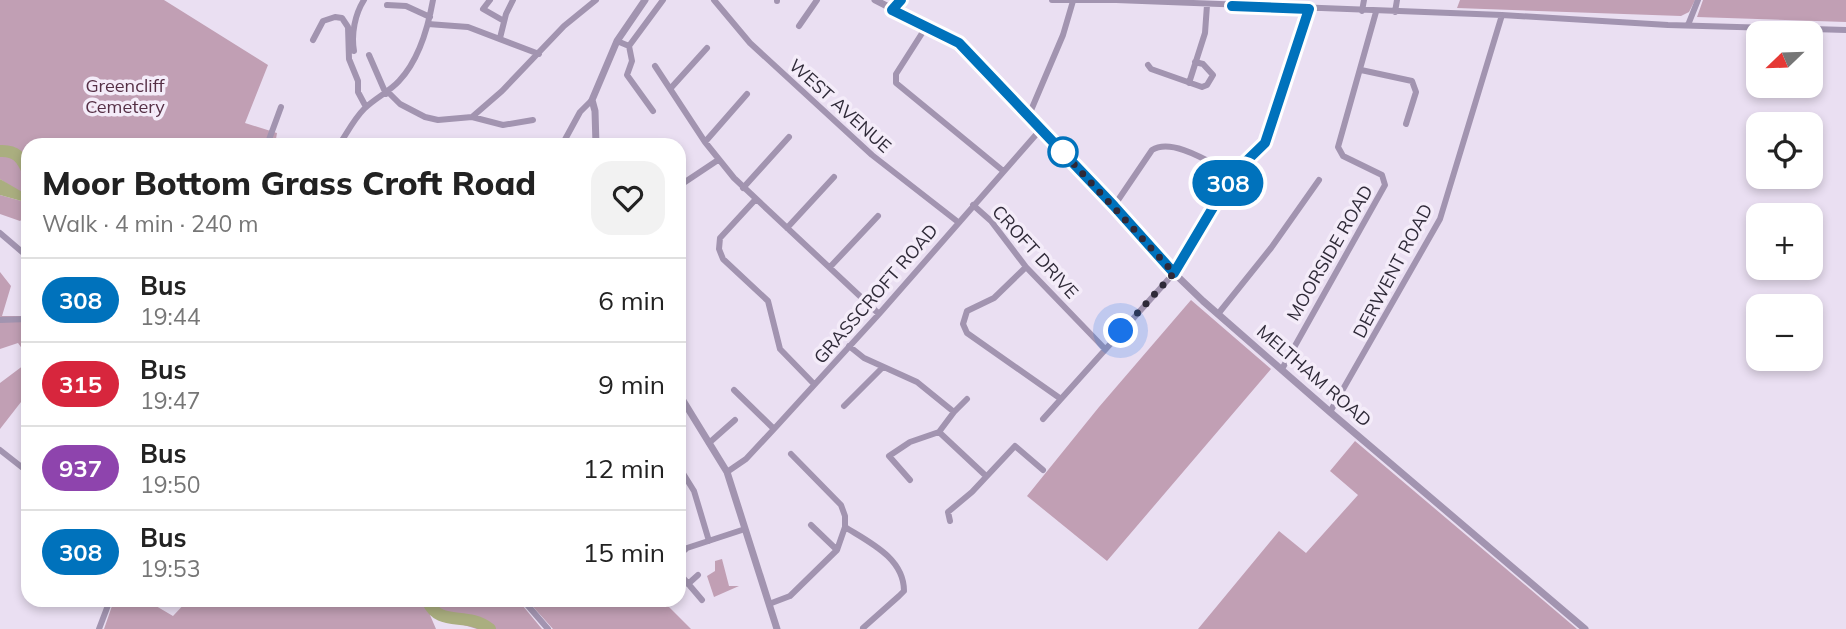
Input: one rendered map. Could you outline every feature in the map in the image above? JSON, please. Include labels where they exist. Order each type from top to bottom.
[{"type":"street","points":[[354,51],[355,26],[359,8],[364,0]]},
{"type":"street","points":[[344,138],[366,107],[387,93],[402,78],[414,59],[429,20],[433,0]]},
{"type":"street","points":[[490,0],[483,9],[504,21]]},
{"type":"street","points":[[500,38],[513,0]]},
{"type":"street","points":[[470,118],[539,54],[564,26],[596,0]]},
{"type":"street","points":[[566,138],[580,112],[592,100],[617,41],[645,0]]},
{"type":"street","points":[[653,111],[627,75],[632,61],[629,46],[663,0]]},
{"type":"street","name":"WEST AVENUE","points":[[714,0],[750,43],[872,155],[958,222]]},
{"type":"street","points":[[799,26],[817,0]]},
{"type":"street","name":"MELTHAM ROAD","points":[[875,0],[959,43],[1174,273],[1330,412],[1585,629]]},
{"type":"street","points":[[892,10],[901,0]]},
{"type":"street","points":[[1052,0],[1116,0],[1502,15],[1688,26],[1846,30]]},
{"type":"street","points":[[1362,11],[1364,0]]},
{"type":"street","points":[[1395,12],[1396,0]]},
{"type":"street","points":[[1688,26],[1698,0]]},
{"type":"street","points":[[1029,115],[1063,35],[1073,1]]},
{"type":"street","points":[[387,5],[406,6],[429,20],[468,27],[539,54]]},
{"type":"street","points":[[1189,83],[1205,33],[1206,5]]},
{"type":"street","points":[[1044,419],[1174,273],[1233,174],[1265,143],[1309,9]]},
{"type":"street","name":"MOORSIDE ROAD","points":[[1282,369],[1385,185],[1382,175],[1343,156],[1338,147],[1377,12]]},
{"type":"street","name":"DERWENT ROAD","points":[[1330,412],[1440,219],[1502,15]]},
{"type":"street","points":[[313,40],[323,21],[335,17],[345,22],[348,27],[349,59],[358,81],[358,92],[366,107]]},
{"type":"street","points":[[926,27],[896,74],[896,83],[1002,170]]},
{"type":"street","points":[[617,41],[629,46]]},
{"type":"street","points":[[670,89],[708,48]]},
{"type":"street","points":[[369,55],[387,93],[400,104],[425,117],[438,120],[470,118],[503,125],[533,120]]},
{"type":"street","points":[[1148,65],[1151,69],[1202,87],[1207,85],[1213,75],[1203,64],[1195,62]]},
{"type":"street","points":[[654,65],[718,160],[743,188],[878,314]]},
{"type":"street","points":[[1361,70],[1412,81],[1416,92],[1406,124]]},
{"type":"street","points":[[705,142],[747,94]]},
{"type":"street","points":[[592,100],[596,138]]},
{"type":"street","points":[[270,138],[281,107]]},
{"type":"street","name":"GRASSCROFT ROAD","points":[[727,471],[746,459],[774,429],[1041,128]]},
{"type":"street","points":[[743,188],[789,137]]},
{"type":"street","points":[[1114,206],[1152,150],[1157,147],[1172,145],[1233,174]]},
{"type":"street","points":[[686,181],[718,160]]},
{"type":"street","points":[[787,228],[834,177]]},
{"type":"street","points":[[1218,314],[1271,248],[1319,180]]},
{"type":"street","points":[[755,200],[720,239],[719,248],[723,259],[768,301],[780,349],[814,384]]},
{"type":"street","name":"CROFT DRIVE","points":[[973,205],[991,221],[1026,267],[1105,348]]},
{"type":"street","points":[[830,267],[878,216]]},
{"type":"street","points":[[0,233],[21,251]]},
{"type":"street","points":[[1026,267],[995,298],[967,310],[964,330],[1061,399]]},
{"type":"street","points":[[0,320],[21,319]]},
{"type":"street","points":[[849,346],[864,358],[917,382],[954,412]]},
{"type":"street","points":[[844,406],[883,367]]},
{"type":"street","points":[[734,390],[774,429]]},
{"type":"street","points":[[889,456],[910,442],[939,432],[967,399]]},
{"type":"street","points":[[686,405],[727,471],[777,629]]},
{"type":"street","points":[[709,443],[734,420]]},
{"type":"street","points":[[939,432],[986,476]]},
{"type":"street","points":[[950,522],[948,512],[972,492],[1015,446],[1043,470]]},
{"type":"street","points":[[0,450],[21,466]]},
{"type":"street","points":[[882,450],[910,480]]},
{"type":"street","points":[[769,604],[790,596],[837,550],[845,527],[841,505],[791,454]]},
{"type":"street","points":[[686,478],[694,491],[709,541]]},
{"type":"street","points":[[811,525],[837,550]]},
{"type":"street","points":[[845,527],[888,554],[904,580],[904,591],[900,596],[863,628]]},
{"type":"street","points":[[686,549],[745,529]]},
{"type":"street","points":[[688,584],[698,575]]},
{"type":"street","points":[[686,582],[702,600]]},
{"type":"street","points":[[99,629],[107,607]]},
{"type":"street","points":[[529,607],[548,629]]},
{"type":"green space","name":"Greencliff Cemetery","points":[[0,0],[164,0],[268,65],[245,123],[277,133],[276,138],[21,138],[21,193],[0,179]]},
{"type":"green space","points":[[1460,0],[1695,0],[1689,12],[1681,16],[1457,8]]},
{"type":"green space","points":[[1703,0],[1846,0],[1846,22],[1697,17]]},
{"type":"green space","points":[[0,195],[21,201],[20,221],[0,214]]},
{"type":"green space","points":[[0,272],[11,286],[2,316],[21,316],[21,347],[18,343],[0,349]]},
{"type":"green space","points":[[1191,300],[1271,369],[1107,561],[1027,496]]},
{"type":"green space","points":[[21,367],[21,402],[0,429],[0,383]]},
{"type":"green space","points":[[1355,441],[1577,629],[1198,629],[1279,531],[1306,553],[1358,495],[1330,471]]},
{"type":"green space","points":[[722,559],[729,586],[739,586],[714,597],[707,576],[715,571],[715,561]]},
{"type":"green space","points":[[112,607],[158,607],[173,616],[181,607],[524,607],[542,629],[477,629],[430,615],[436,629],[104,629]]},
{"type":"green space","points":[[533,607],[669,607],[691,629],[553,629]]},
{"type":"shaded area","points":[[0,179],[21,191],[21,201],[0,195]]},
{"type":"waterway","points":[[0,151],[10,152],[21,160]]},
{"type":"waterway","points":[[431,607],[446,617],[481,623],[490,629]]},
{"type":"bus line","name":"308","points":[[901,0],[892,10],[959,43],[1174,273],[1233,174],[1265,143],[1309,9],[1232,6]]},
{"type":"route","points":[[1063,152],[1060,149],[1174,273],[1121,331]]}]
